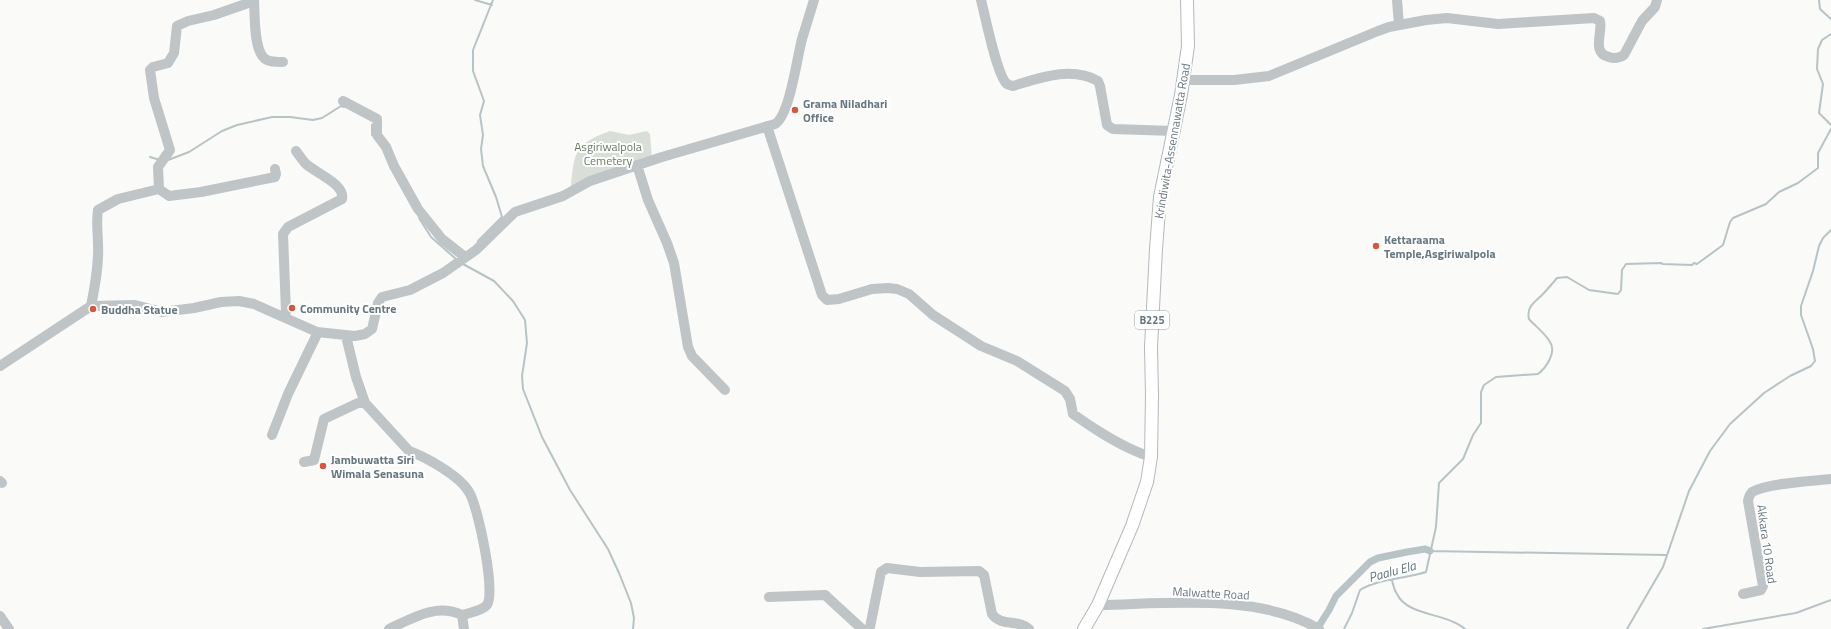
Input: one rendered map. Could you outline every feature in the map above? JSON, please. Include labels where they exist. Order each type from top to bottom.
[{"type":"main road","name":"Krindiwita-Assennawatta Road","points":[[1084,629],[1098,605],[1132,526],[1147,482],[1151,457],[1151,347],[1160,197],[1174,131],[1188,46],[1187,0]]},
{"type":"street","points":[[159,189],[158,166],[170,150],[154,98],[150,70],[153,66],[168,63],[174,53],[178,26],[188,21],[214,15],[254,0],[257,47],[262,56],[268,61],[283,62]]},
{"type":"street","points":[[0,366],[91,306],[135,305],[162,312],[194,308],[221,302],[239,301],[254,304],[318,332],[346,336],[365,334],[372,328],[378,303],[382,297],[410,290],[427,282],[465,258],[476,250],[515,212],[563,196],[590,181],[779,121],[786,108],[802,39],[814,0]]},
{"type":"street","points":[[981,0],[996,58],[1003,80],[1008,85],[1013,86],[1055,74],[1070,74],[1093,78],[1098,81],[1100,86],[1107,124],[1113,129],[1174,131]]},
{"type":"street","points":[[1397,0],[1399,25]]},
{"type":"street","points":[[1183,80],[1234,80],[1269,76],[1378,30],[1399,25],[1447,18],[1498,24],[1594,18],[1600,21],[1601,26],[1598,43],[1599,50],[1602,54],[1608,57],[1618,58],[1624,55],[1642,21],[1655,7],[1657,0]]},
{"type":"street","points":[[343,101],[377,119],[377,135],[386,147],[394,166],[418,209],[442,239],[465,258]]},
{"type":"street","points":[[767,126],[822,295],[827,300],[839,299],[872,289],[897,289],[908,294],[933,315],[982,346],[1017,361],[1065,391],[1070,399],[1073,414],[1096,430],[1137,453],[1151,457]]},
{"type":"street","points":[[284,317],[286,312],[283,234],[288,227],[342,199],[343,194],[341,190],[330,180],[306,164],[296,151]]},
{"type":"street","points":[[637,165],[648,200],[674,263],[688,347],[692,356],[725,390]]},
{"type":"street","points":[[91,306],[98,263],[96,224],[98,210],[118,199],[159,189],[169,196],[202,192],[275,178],[276,174],[274,169]]},
{"type":"street","points":[[272,435],[288,394],[318,332]]},
{"type":"street","points":[[346,336],[356,377],[365,403],[409,451],[418,454],[456,478],[469,491],[477,509],[486,557],[490,596],[487,605],[482,609],[462,615],[454,611],[435,610],[420,614],[389,629]]},
{"type":"street","points":[[304,462],[314,460],[324,419],[358,402],[365,403]]},
{"type":"street","name":"Akkara 10 Road","points":[[1743,594],[1761,590],[1763,586],[1748,501],[1749,495],[1753,492],[1768,487],[1831,479]]},
{"type":"street","points":[[868,629],[870,627],[881,572],[887,568],[920,572],[979,571],[984,575],[992,614],[996,619],[1022,624],[1029,629]]},
{"type":"street","points":[[769,597],[825,595],[862,629]]},
{"type":"street","name":"Malwatte Road","points":[[1098,605],[1206,603],[1270,609],[1309,623],[1319,629]]},
{"type":"street","points":[[462,615],[464,629]]},
{"type":"street","points":[[0,616],[9,629]]},
{"type":"green space","name":"Asgiriwalpola Cemetery","points":[[610,131],[629,135],[647,131],[650,134],[652,159],[571,186],[574,164],[579,150],[590,140]]},
{"type":"waterway","points":[[475,0],[492,5]]},
{"type":"waterway","points":[[478,241],[502,217],[496,197],[483,166],[481,149],[483,135],[480,115],[484,101],[473,71],[473,50],[493,0]]},
{"type":"waterway","points":[[1819,0],[1820,9],[1831,19]]},
{"type":"waterway","points":[[1831,34],[1822,40],[1818,49],[1817,69],[1823,84],[1819,113],[1831,125]]},
{"type":"waterway","points":[[168,160],[189,152],[222,131],[237,125],[272,117],[290,117],[313,120],[322,118],[341,106],[344,107]]},
{"type":"waterway","points":[[372,125],[372,135]]},
{"type":"waterway","name":"Paalu Ela","points":[[1344,629],[1352,613],[1360,590],[1376,583],[1426,572],[1436,527],[1439,483],[1463,459],[1473,435],[1481,423],[1481,392],[1484,385],[1496,377],[1538,374],[1550,360],[1552,346],[1543,333],[1529,319],[1528,315],[1532,305],[1557,278],[1567,277],[1589,290],[1618,294],[1621,290],[1622,270],[1626,264],[1697,264],[1723,245],[1730,222],[1733,218],[1766,204],[1779,192],[1798,183],[1818,168],[1818,153],[1831,129]]},
{"type":"waterway","points":[[150,157],[160,160]]},
{"type":"waterway","points":[[419,218],[431,237],[456,259]]},
{"type":"waterway","points":[[1627,629],[1663,567],[1689,491],[1710,451],[1730,424],[1764,393],[1790,376],[1811,366],[1815,361],[1813,349],[1801,315],[1801,306],[1813,271],[1819,246],[1823,238],[1831,230]]},
{"type":"waterway","points":[[463,264],[494,281],[513,301],[525,320],[527,343],[522,376],[523,389],[542,437],[570,490],[608,549],[631,603],[634,618],[633,629]]},
{"type":"waterway","name":"Paalu Ela","points":[[1317,629],[1336,596],[1370,562],[1378,558],[1407,552],[1425,549],[1430,551]]},
{"type":"waterway","points":[[1430,551],[1666,555]]},
{"type":"waterway","name":"Paalu Ela","points":[[1392,580],[1397,594],[1402,601],[1409,606],[1418,611],[1448,620],[1465,629]]},
{"type":"waterway","points":[[1703,629],[1796,613],[1831,600]]},
{"type":"place","name":"Grama Niladhari Office","points":[[795,110]]},
{"type":"place","name":"Kettaraama Temple,Asgiriwalpola","points":[[1376,246]]},
{"type":"place","name":"Community Centre","points":[[292,308]]},
{"type":"place","name":"Buddha Statue","points":[[93,309]]},
{"type":"place","name":"Jambuwatta Siri Wimala Senasuna","points":[[323,466]]}]
